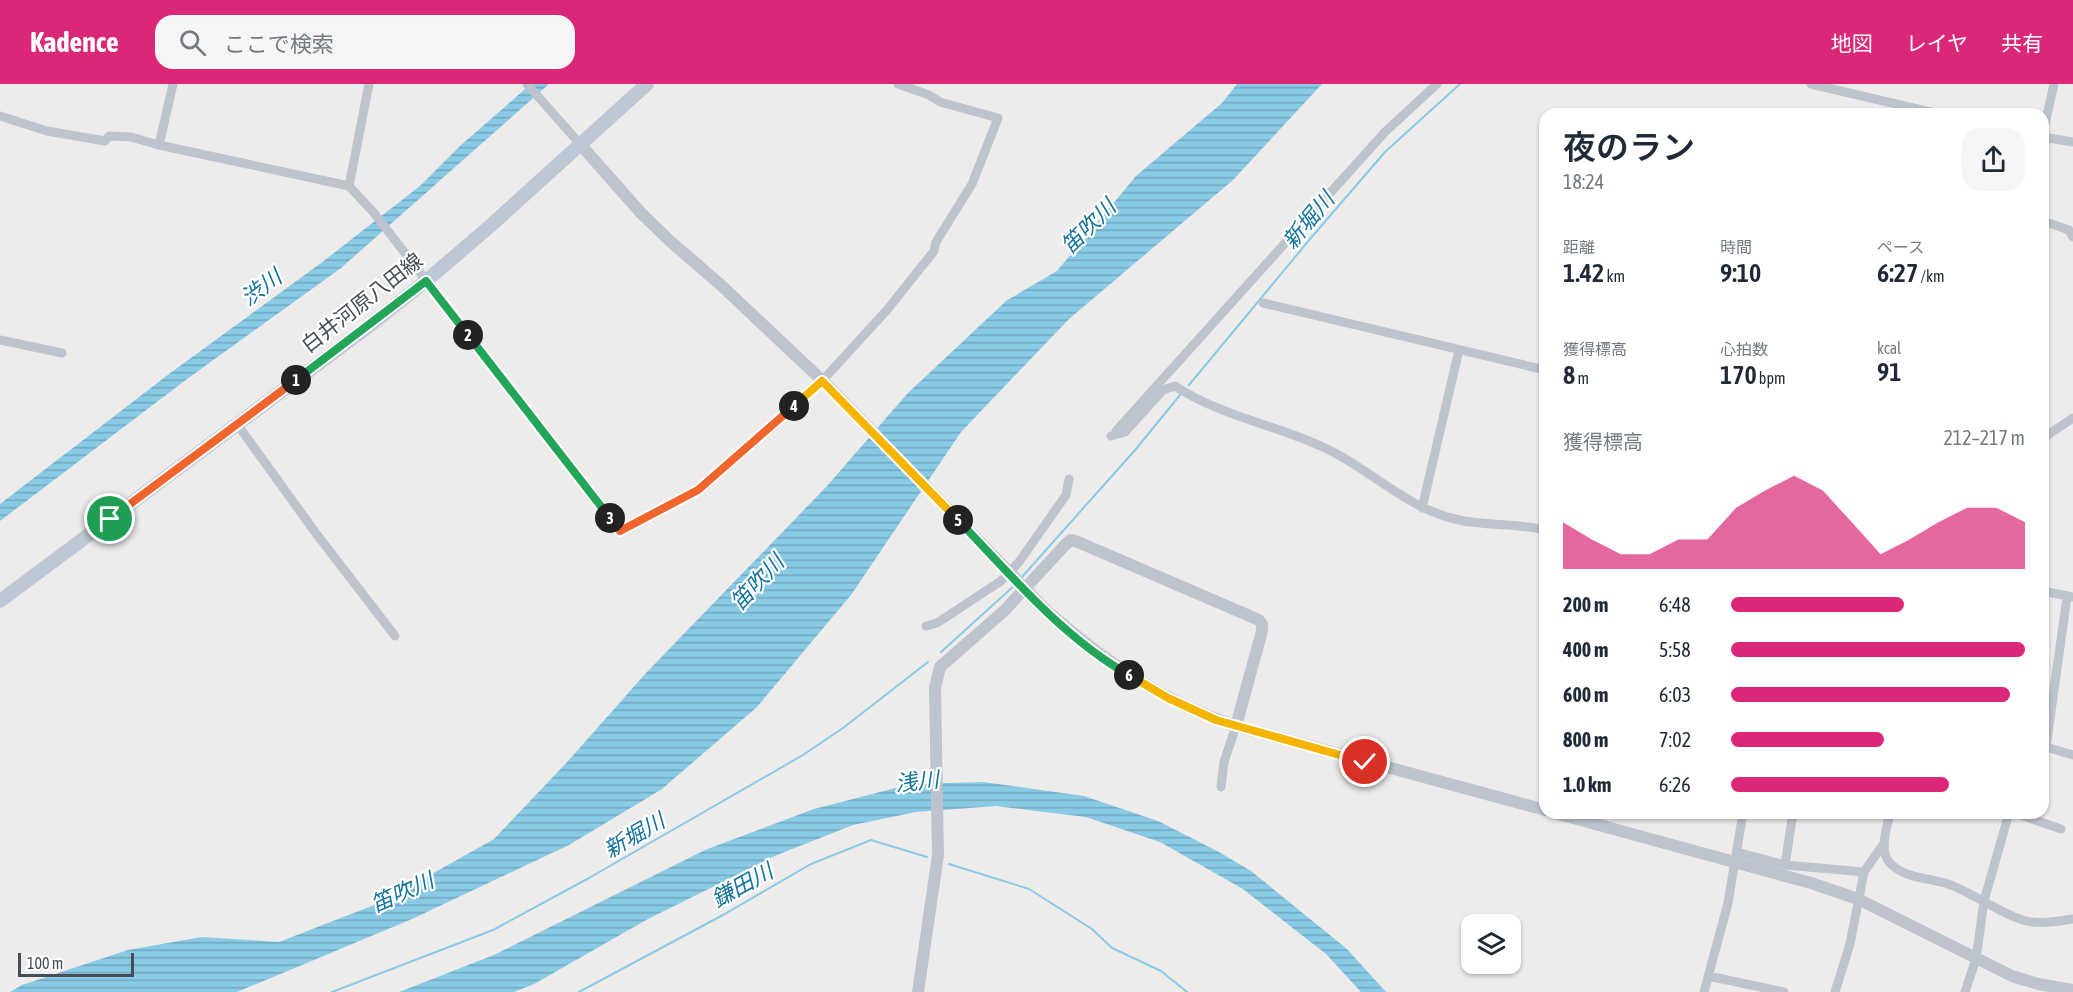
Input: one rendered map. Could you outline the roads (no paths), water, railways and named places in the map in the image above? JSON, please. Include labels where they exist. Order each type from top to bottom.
[{"type":"main road","name":"白井河原八田線","points":[[0,601],[426,281],[647,84]]},
{"type":"street","points":[[159,145],[173,84]]},
{"type":"street","points":[[349,186],[369,84]]},
{"type":"street","points":[[527,84],[656,227],[825,383],[1046,610],[1096,653],[1124,672],[1184,706],[1236,726],[1539,808]]},
{"type":"street","points":[[0,116],[47,131],[105,141],[109,136],[131,136],[159,145],[349,186],[374,213],[620,531],[698,490],[825,383],[934,251],[936,242],[964,199],[980,166],[987,142],[998,118],[940,102],[929,94],[898,84]]},
{"type":"street","points":[[929,94],[930,84]]},
{"type":"street","points":[[1437,84],[1385,132],[1113,433],[1125,432],[1163,390],[1175,386],[1227,412],[1278,429],[1334,453],[1422,508],[1458,520],[1539,529]]},
{"type":"street","points":[[1811,84],[1913,108]]},
{"type":"street","points":[[2049,108],[2054,84]]},
{"type":"street","points":[[2049,136],[2073,142]]},
{"type":"street","points":[[2049,223],[2068,230],[2073,237]]},
{"type":"street","points":[[1263,303],[1539,369]]},
{"type":"street","points":[[0,340],[62,353]]},
{"type":"street","points":[[1422,508],[1459,350]]},
{"type":"street","points":[[2049,434],[2073,418]]},
{"type":"street","points":[[237,424],[315,532],[395,636]]},
{"type":"street","points":[[926,626],[937,623],[1007,575],[1019,562],[1066,495],[1069,479]]},
{"type":"street","points":[[918,992],[937,872],[939,813],[935,688],[940,667],[1004,611],[1071,540],[1259,620],[1262,624],[1236,726],[1224,762],[1221,787]]},
{"type":"street","points":[[2049,592],[2070,597],[2049,700]]},
{"type":"street","points":[[2049,748],[2073,755]]},
{"type":"street","points":[[1579,819],[1736,858],[1858,899],[2012,976],[2038,984],[2073,990]]},
{"type":"street","points":[[1704,992],[1728,903],[1742,819]]},
{"type":"street","points":[[1785,865],[1792,819]]},
{"type":"street","points":[[1889,819],[1884,843],[1885,853],[1889,863],[1903,872],[1947,883],[2031,922],[2073,919]]},
{"type":"street","points":[[1965,992],[1976,959],[1984,901],[2007,819]]},
{"type":"street","points":[[2032,819],[2061,829]]},
{"type":"street","points":[[1836,992],[1850,944],[1864,872],[1884,843]]},
{"type":"street","points":[[1736,858],[1864,872]]},
{"type":"street","points":[[1708,976],[1784,992]]},
{"type":"water","points":[[531,84],[549,84],[341,268],[187,379],[0,521],[0,504],[420,186],[460,146]]},
{"type":"water","name":"笛吹川","points":[[1237,84],[1322,84],[1233,180],[1069,319],[961,432],[851,595],[757,707],[662,789],[569,845],[412,919],[237,992],[10,992],[22,985],[128,950],[202,937],[279,942],[382,902],[494,839],[569,760],[646,673],[827,486],[907,394],[1006,301],[1057,271],[1136,176],[1222,103]]},
{"type":"water","points":[[983,782],[1084,796],[1158,821],[1219,852],[1251,871],[1347,949],[1386,992],[1361,992],[1326,954],[1243,889],[1160,842],[1086,817],[996,806],[916,812],[853,825],[777,855],[648,919],[534,984],[514,992],[399,992],[494,955],[705,850],[814,809],[911,784]]},
{"type":"waterway","name":"新堀川","points":[[1189,385],[1385,152],[1460,84]]},
{"type":"waterway","name":"新堀川","points":[[1021,578],[1136,449],[1180,395]]},
{"type":"waterway","name":"新堀川","points":[[941,652],[1015,585]]},
{"type":"waterway","name":"新堀川","points":[[332,992],[493,930],[589,878],[803,755],[843,728],[928,662]]},
{"type":"waterway","name":"鎌田川","points":[[579,992],[723,915],[811,864],[871,840],[927,857]]},
{"type":"waterway","name":"鎌田川","points":[[949,864],[1029,889],[1092,929],[1112,948],[1161,971],[1187,992]]},
{"type":"water label","name":"渋川","points":[[261,287]]},
{"type":"water label","name":"浅川","points":[[917,781]]}]
